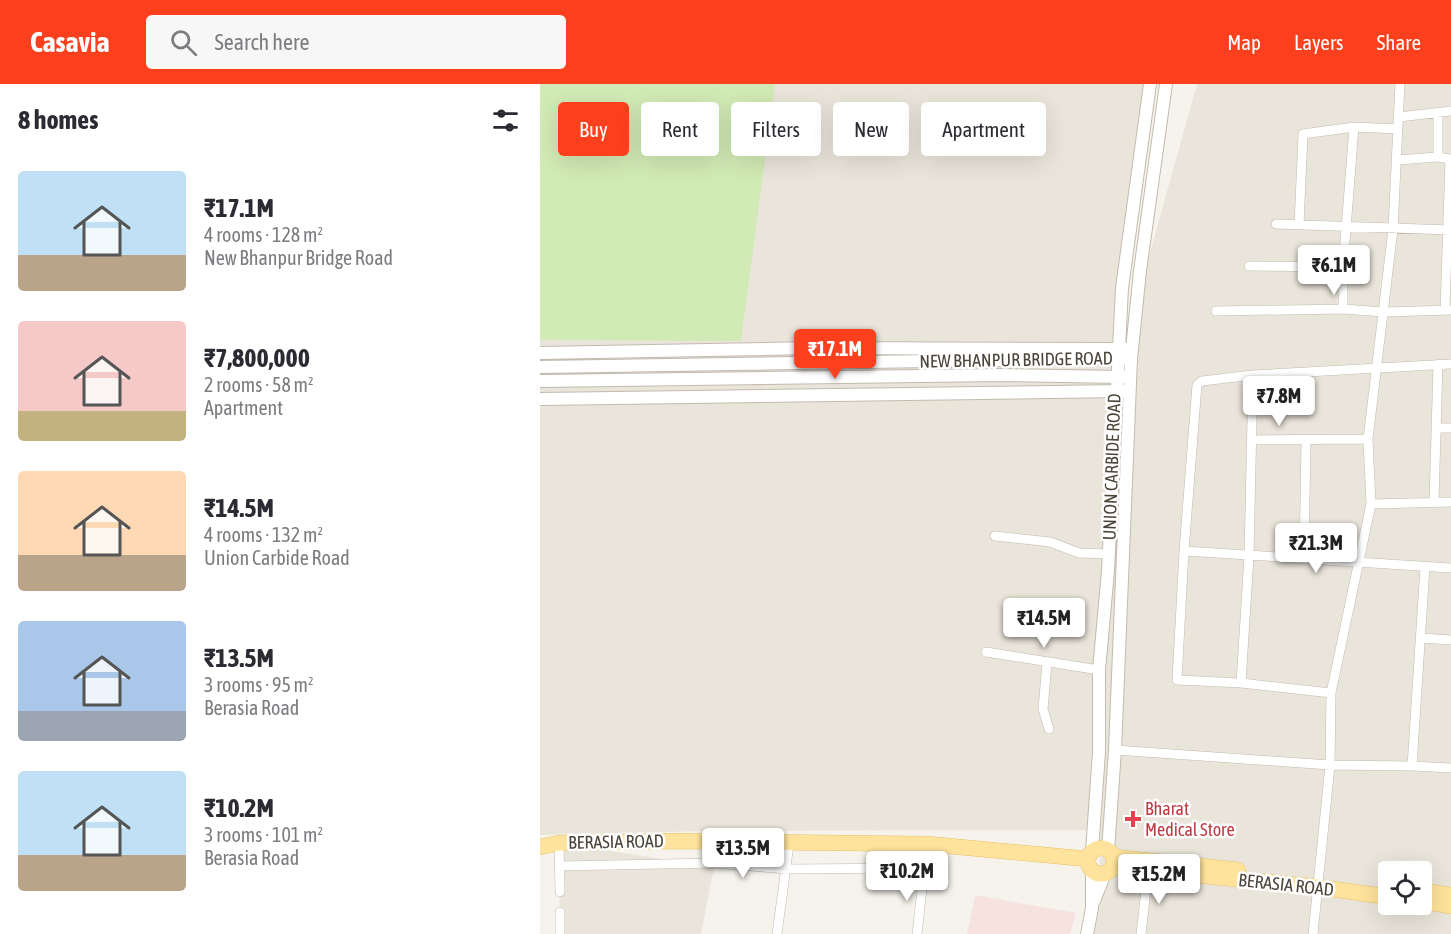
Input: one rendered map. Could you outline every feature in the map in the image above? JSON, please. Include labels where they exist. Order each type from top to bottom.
[{"type":"main road","name":"BERASIA ROAD","points":[[540,847],[559,843],[673,841],[927,844],[1318,882],[1378,895]]},
{"type":"main road","name":"BERASIA ROAD","points":[[1101,861],[1148,872],[1378,885]]},
{"type":"main road","points":[[1432,892],[1451,895]]},
{"type":"main road","points":[[1432,903],[1451,906]]},
{"type":"street","name":"UNION CARBIDE ROAD","points":[[1101,861],[1115,750],[1130,391],[1125,354],[1124,268],[1150,84]]},
{"type":"street","name":"UNION CARBIDE ROAD","points":[[1101,861],[1099,670],[1109,554],[1116,377],[1125,354],[1140,271],[1166,84]]},
{"type":"street","points":[[1313,934],[1330,765],[1331,693],[1371,504],[1368,439],[1393,229],[1400,84]]},
{"type":"street","points":[[1399,117],[1451,111]]},
{"type":"street","points":[[1438,114],[1438,157]]},
{"type":"street","points":[[1299,225],[1303,134],[1354,127],[1398,129]]},
{"type":"street","points":[[1343,309],[1343,267],[1354,127]]},
{"type":"street","points":[[1216,311],[1448,310],[1450,159],[1438,157],[1397,160]]},
{"type":"street","points":[[1276,224],[1449,231]]},
{"type":"street","points":[[1250,266],[1343,267]]},
{"type":"street","points":[[540,353],[814,348],[1125,354]]},
{"type":"street","name":"NEW BHANPUR BRIDGE ROAD","points":[[540,366],[1125,354]]},
{"type":"street","points":[[1434,502],[1438,364]]},
{"type":"street","points":[[1331,693],[1241,683],[1177,680],[1197,385],[1202,381],[1253,375],[1451,364]]},
{"type":"street","name":"NEW BHANPUR BRIDGE ROAD","points":[[540,381],[1001,375],[1130,378]]},
{"type":"street","points":[[1241,683],[1249,556],[1253,375]]},
{"type":"street","points":[[540,399],[1130,391]]},
{"type":"street","points":[[1437,428],[1451,428]]},
{"type":"street","points":[[1252,440],[1368,439]]},
{"type":"street","points":[[1304,559],[1306,441]]},
{"type":"street","points":[[1371,504],[1451,502]]},
{"type":"street","points":[[995,536],[1050,542],[1079,553],[1109,554]]},
{"type":"street","points":[[1184,551],[1357,564],[1451,568]]},
{"type":"street","points":[[1412,766],[1425,567]]},
{"type":"street","points":[[1421,638],[1451,640]]},
{"type":"street","points":[[986,652],[1099,670]]},
{"type":"street","points":[[1047,663],[1043,709],[1049,729]]},
{"type":"street","points":[[1115,750],[1330,765],[1451,768]]},
{"type":"street","points":[[559,843],[560,892]]},
{"type":"street","points":[[777,934],[789,844]]},
{"type":"street","points":[[917,934],[927,844]]},
{"type":"street","points":[[1087,934],[1101,861]]},
{"type":"street","points":[[560,866],[714,863],[787,869],[925,868]]},
{"type":"street","points":[[1141,934],[1148,872]]},
{"type":"street","points":[[560,912],[560,934]]},
{"type":"shaded area","points":[[540,84],[1154,84],[1116,375],[1197,84],[1451,84],[1451,934],[1093,934],[1103,885],[1110,885],[1099,882],[1116,377],[1088,830],[706,831],[540,835]]},
{"type":"shaded area","points":[[559,843],[714,867],[701,934],[560,934]]},
{"type":"shaded area","points":[[975,895],[1076,913],[1070,934],[967,934]]},
{"type":"green space","points":[[540,84],[775,84],[773,102],[731,102],[731,156],[765,156],[741,341],[540,340]]},
{"type":"place","name":"Bharat Medical Store","points":[[1133,819]]}]
